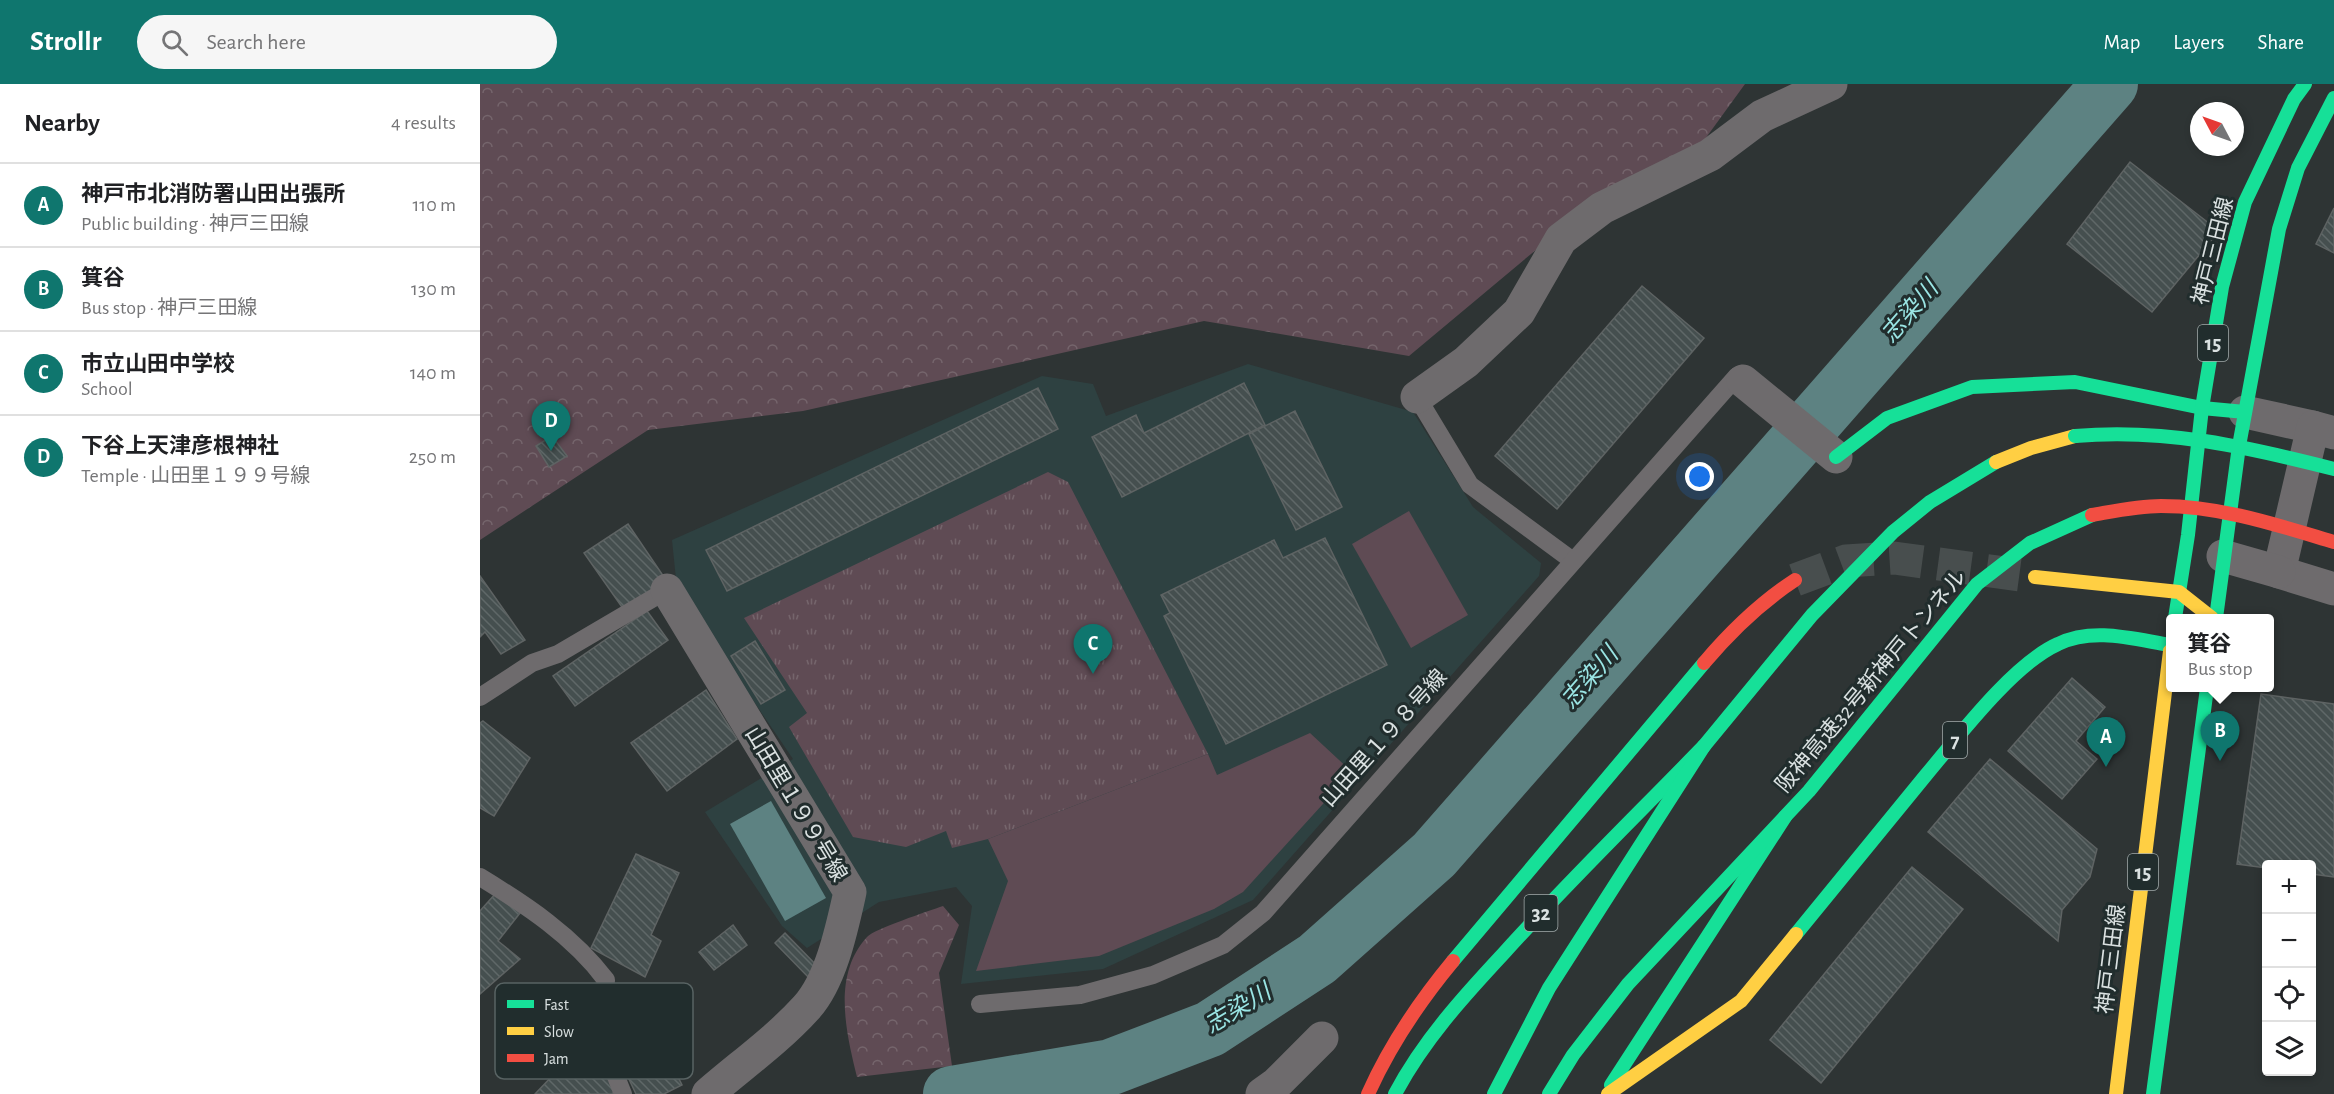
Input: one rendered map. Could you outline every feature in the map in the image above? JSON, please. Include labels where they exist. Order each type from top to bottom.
[{"type":"main road","name":"神戸三田線","points":[[2176,614],[2202,408],[2222,287],[2245,202],[2268,150],[2294,99],[2305,84]]},
{"type":"main road","name":"15","points":[[2215,614],[2245,412],[2289,193],[2310,140],[2334,98]]},
{"type":"main road","points":[[1836,457],[1887,418],[1972,387],[2075,382],[2202,408],[2245,412]]},
{"type":"main road","name":"32","points":[[1395,1094],[1418,1054],[1449,1014],[1538,916],[1704,746],[1812,615],[1893,532],[1930,502],[1994,463],[2031,448],[2075,436],[2131,432],[2164,434],[2263,451],[2334,469]]},
{"type":"main road","name":"阪神高速32号新神戸トンネル","points":[[1549,1094],[1563,1070],[1618,996],[1785,817],[1977,584],[2006,557],[2058,526],[2092,515],[2152,507],[2203,509],[2243,517],[2334,542]]},
{"type":"main road","points":[[2035,577],[2179,592],[2209,614]]},
{"type":"main road","points":[[1368,1094],[1390,1048],[1426,992],[1724,640],[1768,598],[1795,580]]},
{"type":"main road","name":"7","points":[[1607,1094],[1741,1001],[1971,721],[2034,657],[2059,643],[2085,636],[2108,635],[2166,644]]},
{"type":"main road","name":"神戸三田線","points":[[2116,1094],[2166,684]]},
{"type":"main road","name":"15","points":[[2153,1094],[2206,692]]},
{"type":"main road","name":"32","points":[[1494,1094],[1514,1051],[1549,988],[1704,746]]},
{"type":"main road","name":"7","points":[[1607,1094],[1785,817]]},
{"type":"street","points":[[1416,397],[1466,362],[1519,312],[1561,239],[1602,208],[1710,155],[1761,116],[1831,84]]},
{"type":"street","points":[[1743,381],[1836,457]]},
{"type":"street","points":[[2245,412],[2323,430],[2279,572]]},
{"type":"street","points":[[2223,556],[2334,589]]},
{"type":"street","name":"山田里１９９号線","points":[[666,590],[850,892],[840,938],[827,972],[807,1007],[708,1094]]},
{"type":"street","points":[[1262,1094],[1276,1084],[1322,1038]]},
{"type":"lane","name":"山田里１９８号線","points":[[980,1004],[1080,995],[1153,975],[1223,945],[1263,913],[1737,376],[1743,381]]},
{"type":"lane","points":[[1416,397],[1470,485],[1573,561]]},
{"type":"lane","points":[[480,697],[532,663],[558,654],[666,590]]},
{"type":"lane","points":[[480,876],[520,901],[587,955],[606,980],[606,983]]},
{"type":"lane","points":[[617,1079],[623,1094]]},
{"type":"shaded area","points":[[1248,364],[1413,412],[1473,507],[1541,563],[1539,576],[1253,900],[1103,969],[961,984],[972,906],[956,887],[879,902],[807,948],[782,926],[705,812],[793,759],[677,589],[672,540],[1042,376],[1093,384],[1106,416]]},
{"type":"green space","points":[[480,84],[1745,84],[1692,157],[1604,193],[1409,356],[1204,321],[803,411],[648,430],[480,540]]},
{"type":"green space","points":[[1048,472],[1068,482],[1208,754],[988,839],[952,848],[946,831],[906,847],[853,837],[789,727],[807,713],[744,618]]},
{"type":"green space","points":[[1409,511],[1468,615],[1411,648],[1352,544]]},
{"type":"green space","points":[[1310,733],[1352,772],[1243,892],[1214,909],[1099,956],[976,971],[1008,881],[988,839],[1208,754],[1217,775]]},
{"type":"green space","points":[[943,906],[959,925],[939,973],[952,1066],[857,1077],[846,1023],[845,1004],[849,969],[856,952],[872,934]]},
{"type":"water","points":[[771,801],[826,898],[785,921],[730,824]]},
{"type":"building","points":[[2130,162],[2219,231],[2152,312],[2067,244]]},
{"type":"building","points":[[2334,208],[2334,253],[2316,244]]},
{"type":"building","points":[[1642,286],[1704,338],[1557,509],[1495,456]]},
{"type":"building","points":[[1244,383],[1265,425],[1122,497],[1092,437],[1136,415],[1144,433]]},
{"type":"building","points":[[1038,388],[1058,429],[727,591],[706,550]]},
{"type":"building","points":[[1295,411],[1342,507],[1296,530],[1249,434]]},
{"type":"building","points":[[552,436],[567,456],[549,467],[536,446]]},
{"type":"building","points":[[628,524],[666,580],[624,610],[584,553]]},
{"type":"building","points":[[1325,538],[1387,665],[1226,744],[1164,616],[1170,613],[1161,595],[1274,540],[1283,558]]},
{"type":"building","points":[[480,576],[525,640],[501,654],[485,632],[480,637]]},
{"type":"building","points":[[647,611],[668,640],[575,706],[553,676]]},
{"type":"building","points":[[755,641],[785,690],[761,704],[731,656]]},
{"type":"building","points":[[2072,678],[2105,707],[2076,741],[2097,759],[2062,799],[2008,751]]},
{"type":"building","points":[[706,690],[737,739],[667,791],[631,743]]},
{"type":"building","points":[[2261,694],[2334,704],[2334,877],[2316,875],[2316,860],[2262,860],[2262,867],[2237,864]]},
{"type":"building","points":[[483,721],[530,758],[494,816],[480,808],[480,723]]},
{"type":"building","points":[[1990,759],[2097,849],[2090,877],[2062,910],[2058,941],[1928,832]]},
{"type":"building","points":[[636,854],[679,873],[651,935],[661,941],[645,977],[591,948]]},
{"type":"building","points":[[1912,867],[1963,909],[1821,1083],[1770,1040]]},
{"type":"building","points":[[496,893],[520,913],[498,941],[520,959],[480,994],[480,911]]},
{"type":"building","points":[[733,925],[747,945],[714,970],[699,952]]},
{"type":"building","points":[[785,933],[822,971],[812,981],[775,943]]},
{"type":"building","points":[[549,1079],[609,1079],[618,1088],[612,1094],[535,1094]]},
{"type":"building","points":[[629,1079],[679,1079],[682,1085],[664,1094],[636,1094]]},
{"type":"waterway","name":"志染川","points":[[951,1094],[1111,1067],[1210,1029],[1317,959],[1434,855],[2110,84]]},
{"type":"tunnel","points":[[1795,580],[1846,561],[1894,558],[2035,577]]},
{"type":"traffic: fast","points":[[2176,614],[2188,535],[2202,408],[2222,287],[2245,202],[2294,99],[2305,84]]},
{"type":"traffic: fast","points":[[2217,614],[2239,446],[2279,229],[2298,168],[2334,98]]},
{"type":"traffic: fast","points":[[1836,457],[1887,418],[1972,387],[2075,382],[2202,408],[2245,412]]},
{"type":"traffic: fast","points":[[2075,436],[2141,435],[2206,441],[2270,453],[2334,469]]},
{"type":"traffic: fast","points":[[1494,1094],[1549,988],[1704,746],[1812,615],[1893,532],[1930,502],[1996,462]]},
{"type":"traffic: fast","points":[[1549,1094],[1573,1055],[1628,984],[1809,791],[1977,584],[2030,543],[2092,515]]},
{"type":"traffic: fast","points":[[1796,934],[1970,722],[2023,668],[2058,644],[2085,636],[2113,636],[2166,644]]},
{"type":"traffic: fast","points":[[1453,961],[1704,663]]},
{"type":"traffic: fast","points":[[2153,1094],[2206,692]]},
{"type":"traffic: fast","points":[[1395,1094],[1431,1038],[1474,986],[1553,900],[1704,746]]},
{"type":"traffic: fast","points":[[1611,1085],[1785,817]]},
{"type":"traffic: slow","points":[[1996,462],[2031,448],[2075,436]]},
{"type":"traffic: slow","points":[[2035,577],[2179,592],[2207,614]]},
{"type":"traffic: slow","points":[[2116,1094],[2166,684]]},
{"type":"traffic: slow","points":[[1608,1094],[1741,1001],[1796,934]]},
{"type":"traffic: jam","points":[[2092,515],[2152,506],[2205,509],[2249,518],[2334,542]]},
{"type":"traffic: jam","points":[[1704,663],[1746,618],[1795,580]]},
{"type":"traffic: jam","points":[[1368,1094],[1406,1025],[1428,992],[1453,961]]},
{"type":"place","name":"下谷上天津彦根神社","points":[[551,451]]},
{"type":"place","name":"市立山田中学校","points":[[1093,674]]},
{"type":"place","name":"箕谷","points":[[2220,761]]},
{"type":"place","name":"神戸市北消防署山田出張所","points":[[2106,767]]}]
